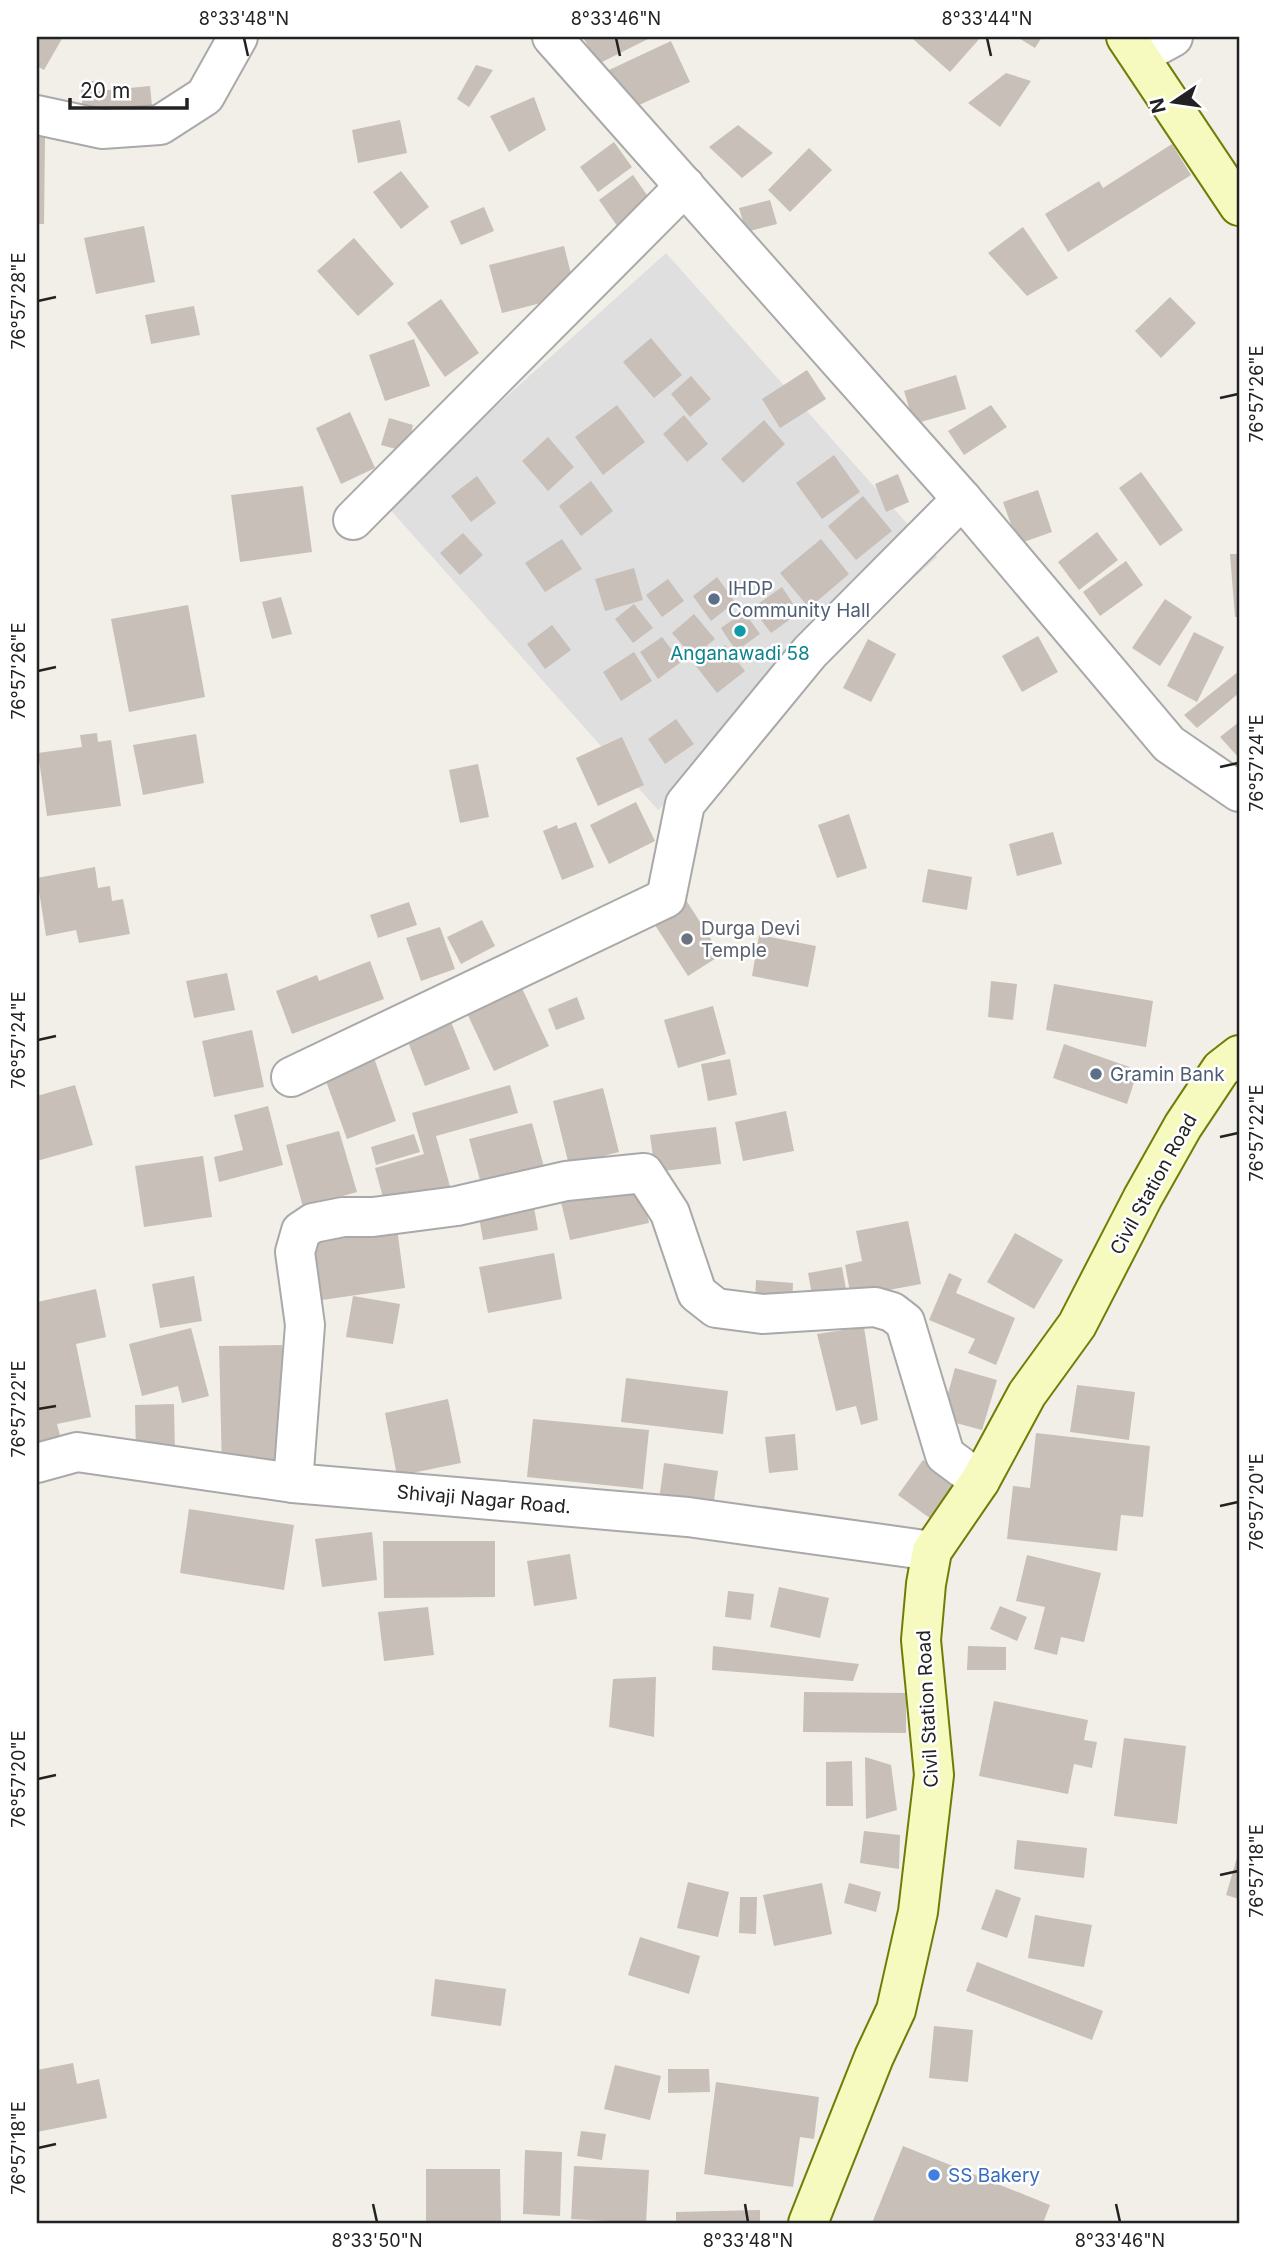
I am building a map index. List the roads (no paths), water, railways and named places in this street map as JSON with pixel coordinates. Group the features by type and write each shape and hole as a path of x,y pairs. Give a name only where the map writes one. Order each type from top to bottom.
{"main road":[{"path":"1133,46 1239,206"},
{"name":"Civil Station Road","path":"808,2223 895,2010 918,1912 934,1775 921,1640 932,1551 980,1481 1027,1394 1077,1325 1183,1126 1230,1062 1239,1033"}],"street":[{"path":"37,115 102,130 160,125 205,96 238,37"},
{"path":"552,37 962,499 1169,744 1239,792"},
{"path":"1133,46 1173,37"},
{"path":"353,520 685,186"},
{"path":"291,1077 666,898 685,804 810,652 962,499"},
{"path":"293,1483 304,1325 295,1252 301,1231 313,1223 343,1217 373,1217 457,1206 566,1181 644,1173 670,1213 697,1293 716,1308 762,1314 875,1307 892,1312 905,1322 944,1455 980,1481"},
{"name":"Shivaji Nagar Road.","path":"37,1463 77,1452 293,1483 688,1517 932,1551"}],"place":[{"name":"IHDP Community Hall","path":"714,599"},
{"name":"Anganawadi 58","path":"740,631"},
{"name":"Durga Devi Temple","path":"687,939"},
{"name":"Gramin Bank","path":"1096,1074"},
{"name":"SS Bakery","path":"934,2175"}]}
